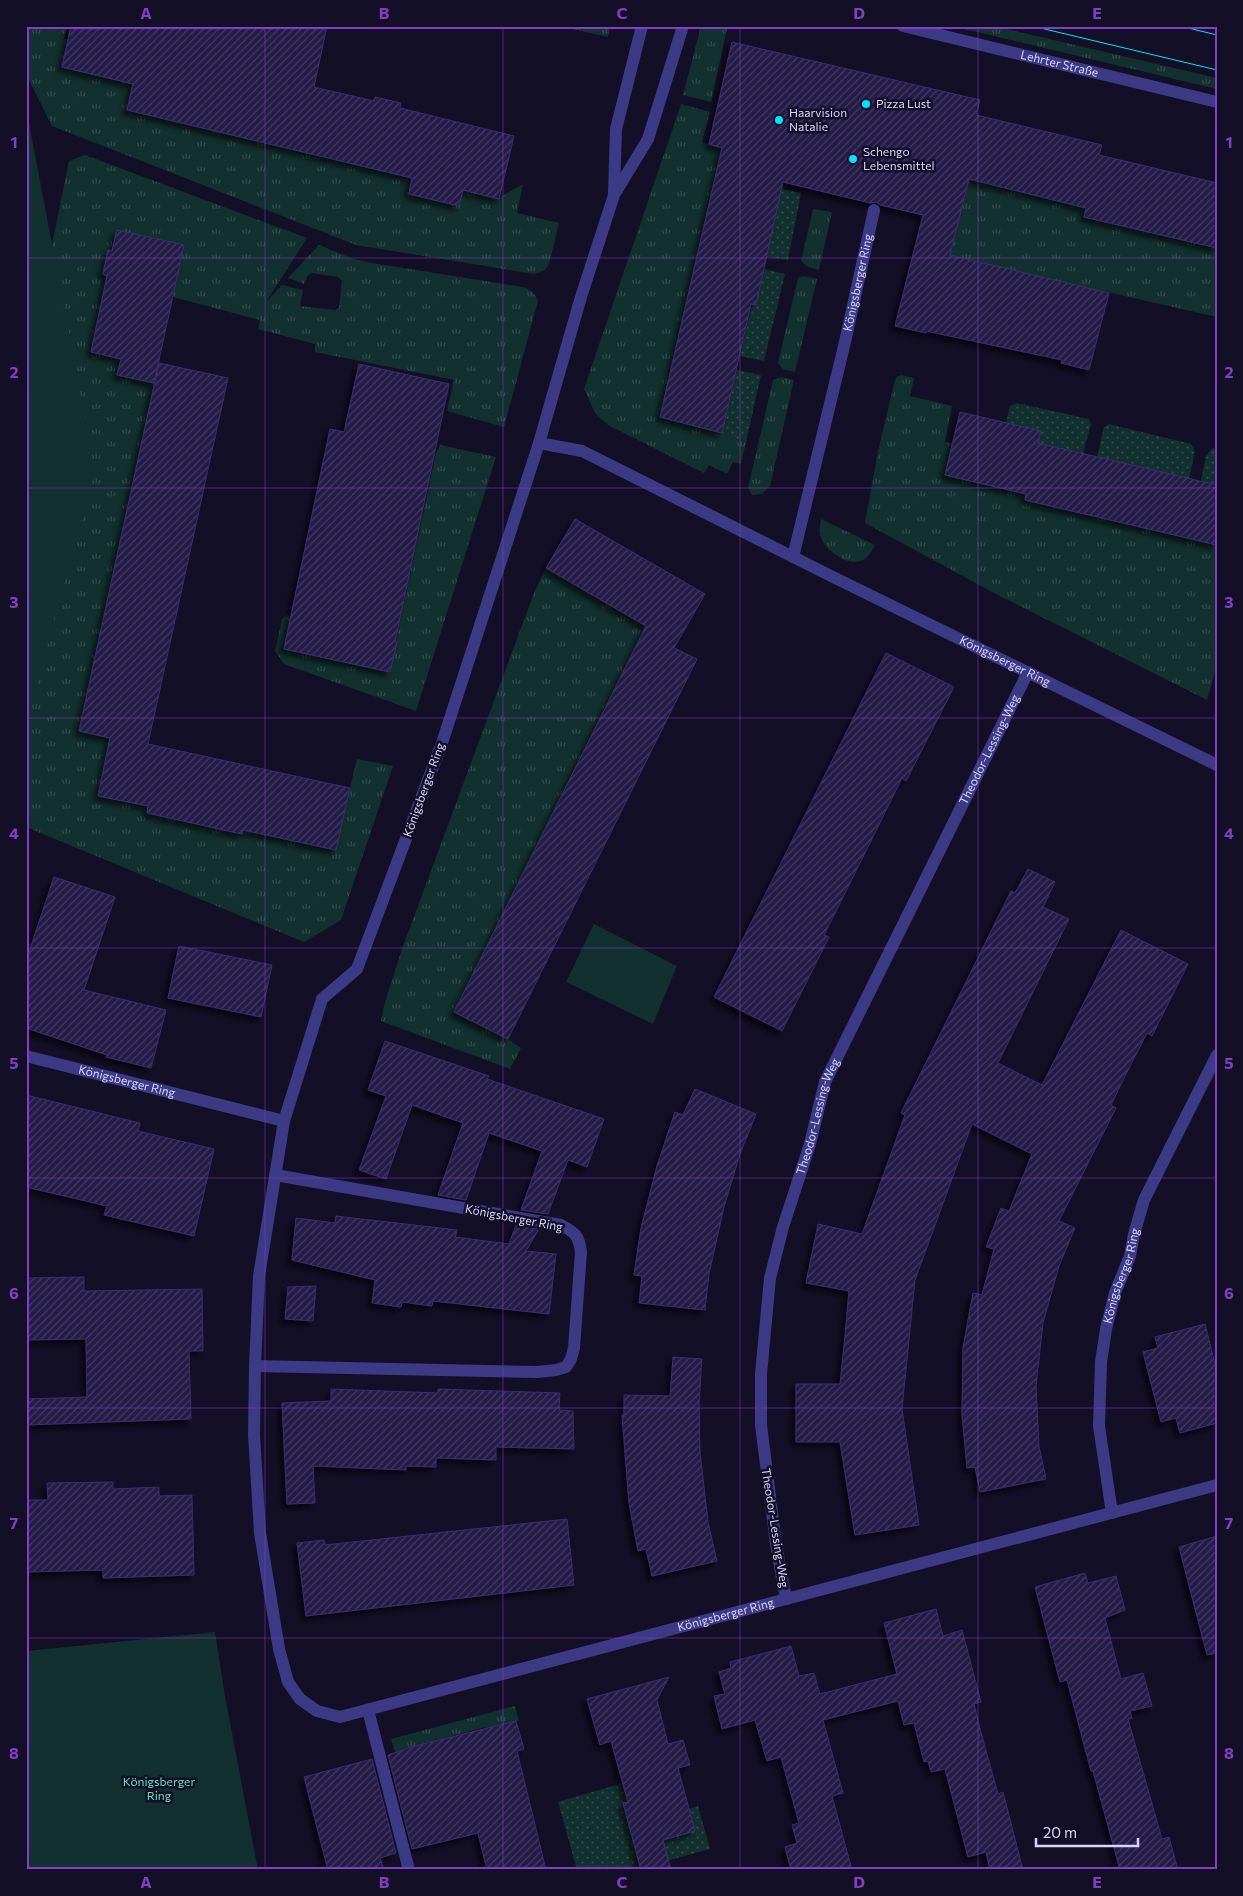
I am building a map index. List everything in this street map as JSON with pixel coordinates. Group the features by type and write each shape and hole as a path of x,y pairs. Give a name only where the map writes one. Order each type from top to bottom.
{"street":[{"name":"Königsberger Ring","path":"614,194 616,129 642,26"},
{"name":"Königsberger Ring","path":"682,26 648,139 614,194 581,297 539,443 435,761 357,969 322,999 284,1121 259,1276 254,1435 260,1533 279,1649 288,1682 300,1699 318,1711 340,1717 1217,1485"},
{"name":"Lehrter Straße","path":"903,26 1217,102"},
{"name":"Königsberger Ring","path":"793,557 845,342 874,210"},
{"name":"Königsberger Ring","path":"539,443 582,451 1217,765"},
{"name":"Theodor-Lessing-Weg","path":"787,1599 776,1544 760,1425 761,1374 770,1278 783,1227 810,1144 825,1082 1028,672"},
{"name":"Königsberger Ring","path":"1112,1513 1099,1426 1101,1362 1106,1329 1115,1293 1130,1256 1144,1200 1217,1055"},
{"name":"Königsberger Ring","path":"26,1056 284,1121"},
{"name":"Königsberger Ring","path":"255,1366 546,1371 566,1367 571,1359 574,1348 581,1252 579,1238 571,1230 561,1225 274,1175"},
{"path":"368,1710 408,1870"}],"green space":[{"path":"26,26 67,26 64,39 68,39 62,67 121,81 134,79 127,110 412,178 409,194 459,206 463,190 499,198 523,184 517,213 559,223 549,264 545,270 534,274 356,245 52,126 26,74"},
{"path":"26,26 33,26 26,56"},
{"path":"574,26 610,26 608,37 573,29"},
{"path":"701,26 718,26 727,29 711,102 683,95"},
{"path":"952,26 994,26 1217,78 1217,89"},
{"path":"681,104 710,112 702,142 722,148 660,417 722,433 746,442 741,464 733,462 727,474 709,465 704,473 608,425 595,413 584,389"},
{"path":"26,107 95,472 26,722"},
{"path":"85,155 307,238 266,302 282,285 303,290 300,306 335,310 339,308 342,281 338,277 311,273 304,284 288,278 319,245 354,259 372,263 523,287 532,292 538,301 504,427 447,411 454,380 315,352 315,344 258,329 260,320 173,297 184,245 117,231 112,251 108,251 103,274 107,276 91,352 121,359 118,375 155,383 79,731 110,738 98,795 148,806 147,813 242,834 243,830 335,850 357,759 393,766 341,920 304,942 26,827 26,371 69,161"},
{"path":"969,179 1086,208 1085,217 1217,248 1217,317 949,256"},
{"path":"779,188 801,193 788,260 767,257"},
{"path":"813,209 832,212 819,270 806,266 801,261"},
{"path":"764,269 785,274 764,361 740,356 752,304 756,305"},
{"path":"803,276 817,279 795,372 783,369 778,363 798,278"},
{"path":"737,370 761,375 746,442 722,433"},
{"path":"901,375 914,378 910,396 952,406 945,442 953,443 945,475 1026,494 1025,500 1217,545 1217,665 1207,700 994,593 865,523 878,451 895,380"},
{"path":"781,377 794,380 770,486 762,494 752,495 748,488 773,380"},
{"path":"1017,403 1089,419 1091,424 1083,453 1038,443 1041,431 1006,423 1010,406"},
{"path":"1109,424 1191,444 1195,451 1189,479 1097,457 1104,427"},
{"path":"440,445 496,457 416,711 284,664 275,651 282,619 287,615 291,617 284,649 390,672 436,453"},
{"path":"1213,448 1217,449 1217,485 1201,481 1206,455"},
{"path":"821,519 875,545 863,560 857,562 845,560 833,553 821,538"},
{"path":"546,568 628,616 654,628 642,633 454,1011 508,1039 521,1048 510,1069 381,1021 402,949 534,593"},
{"path":"594,924 677,966 653,1024 566,982"},
{"name":"Königsberger Ring","path":"215,1632 225,1696 258,1870 26,1870 26,1651"},
{"path":"515,1706 519,1721 486,1729 485,1727 395,1752 391,1739"},
{"path":"623,1783 628,1802 623,1804 635,1847 694,1831 689,1809 698,1806 710,1849 634,1870 577,1870 558,1802"}],"building":[{"path":"71,26 327,26 314,87 374,101 375,97 401,103 400,108 514,136 499,199 463,190 459,206 409,194 412,178 127,110 133,84 62,67"},
{"path":"732,42 980,100 976,115 1102,145 1099,155 1217,183 1217,248 1084,217 1086,208 969,179 950,255 1109,293 1089,370 1061,363 1062,360 895,326 923,215 880,205 876,202 870,203 783,182 756,305 751,304 722,433 660,417 722,148 709,144"},
{"path":"117,230 184,245 154,383 117,375 121,359 91,352 107,276 103,274 108,250 112,251"},
{"path":"159,363 228,378 148,744 350,788 336,850 243,830 242,834 147,813 148,806 98,796 110,738 79,731"},
{"path":"359,364 449,384 390,672 284,649 330,429 344,432"},
{"path":"960,412 1041,431 1038,443 1217,485 1217,545 1025,500 1026,494 945,475"},
{"path":"575,519 705,594 674,648 697,659 508,1039 454,1012 646,626 546,568"},
{"path":"886,653 954,687 906,781 902,778 824,935 829,937 782,1031 714,997"},
{"path":"1028,869 1055,882 1043,907 1069,919 998,1063 1042,1085 1121,930 1188,964 1152,1036 1147,1033 1125,1076 1111,1105 1116,1108 1059,1221 1075,1228 1059,1266 1043,1323 1036,1386 1039,1446 1046,1479 980,1492 975,1467 967,1468 962,1414 963,1348 973,1293 982,1295 994,1249 986,1247 1001,1208 1009,1211 1032,1154 972,1124 915,1280 902,1409 919,1525 855,1535 840,1442 796,1442 796,1384 840,1384 845,1336 849,1291 806,1283 818,1224 862,1234 905,1115 901,1113 1011,891 1015,893"},
{"path":"54,877 115,897 84,990 166,1010 151,1068 106,1057 107,1055 26,1028 26,961"},
{"path":"179,946 272,965 261,1017 168,998"},
{"path":"385,1041 489,1076 487,1079 604,1119 587,1167 568,1160 548,1214 521,1210 542,1151 489,1133 466,1200 438,1195 463,1123 412,1105 386,1179 359,1170 386,1096 368,1090"},
{"path":"695,1089 756,1114 740,1154 724,1207 709,1274 705,1310 639,1303 642,1276 634,1275 641,1228 657,1166 675,1112 683,1115"},
{"path":"26,1095 140,1123 138,1131 214,1149 194,1236 104,1215 107,1206 26,1187"},
{"path":"336,1216 457,1230 455,1237 509,1244 516,1225 539,1229 526,1251 556,1254 549,1314 433,1301 432,1306 402,1302 401,1307 372,1303 375,1280 292,1260 296,1218 335,1223"},
{"path":"84,1277 84,1291 202,1289 203,1351 189,1351 191,1419 26,1425 26,1399 87,1397 86,1339 26,1340 26,1278"},
{"path":"316,1286 313,1321 285,1319 288,1287"},
{"path":"1205,1324 1217,1372 1217,1423 1180,1433 1176,1418 1161,1422 1143,1352 1158,1348 1155,1337"},
{"path":"673,1357 702,1359 699,1403 700,1452 708,1522 717,1561 652,1576 646,1549 638,1551 629,1503 622,1415 624,1415 624,1395 670,1396"},
{"path":"331,1389 438,1393 438,1389 560,1393 559,1410 573,1411 574,1449 496,1447 496,1460 436,1458 436,1467 406,1466 406,1470 313,1466 315,1503 287,1504 282,1403 331,1401"},
{"path":"113,1482 113,1489 159,1487 159,1496 192,1495 194,1575 103,1578 103,1570 26,1572 26,1500 48,1500 47,1483"},
{"path":"567,1519 574,1585 306,1616 297,1543 324,1540 325,1545"},
{"path":"1217,1536 1217,1653 1207,1655 1179,1547"},
{"path":"1085,1573 1088,1583 1116,1576 1125,1610 1105,1618 1121,1679 1143,1673 1152,1706 1130,1711 1132,1718 1128,1719 1162,1839 1169,1837 1178,1870 1120,1870 1067,1680 1060,1682 1035,1587"},
{"path":"936,1609 943,1636 962,1630 981,1702 974,1704 980,1729 998,1794 1003,1792 1023,1870 990,1870 986,1852 968,1857 945,1769 931,1772 928,1761 924,1762 914,1723 904,1725 898,1701 823,1720 843,1793 832,1796 852,1870 791,1870 785,1847 797,1843 792,1825 799,1823 781,1757 767,1761 755,1720 722,1729 714,1696 725,1694 719,1672 731,1668 730,1662 791,1646 799,1676 814,1673 820,1694 897,1674 884,1623"},
{"path":"669,1677 657,1700 668,1744 683,1740 690,1765 678,1768 695,1831 663,1840 671,1870 641,1870 623,1803 628,1802 611,1741 600,1745 587,1699"},
{"path":"516,1721 524,1749 517,1751 546,1870 487,1870 478,1833 412,1849 388,1755 411,1747"},
{"path":"372,1759 396,1853 380,1858 384,1870 328,1870 304,1777"}],"tram line":[{"path":"1032,26 1217,70"},
{"path":"1180,26 1217,35"}],"place":[{"name":"Pizza Lust","path":"866,104"},
{"name":"Haarvision Natalie","path":"779,120"},
{"name":"Schengo Lebensmittel","path":"853,159"}]}
